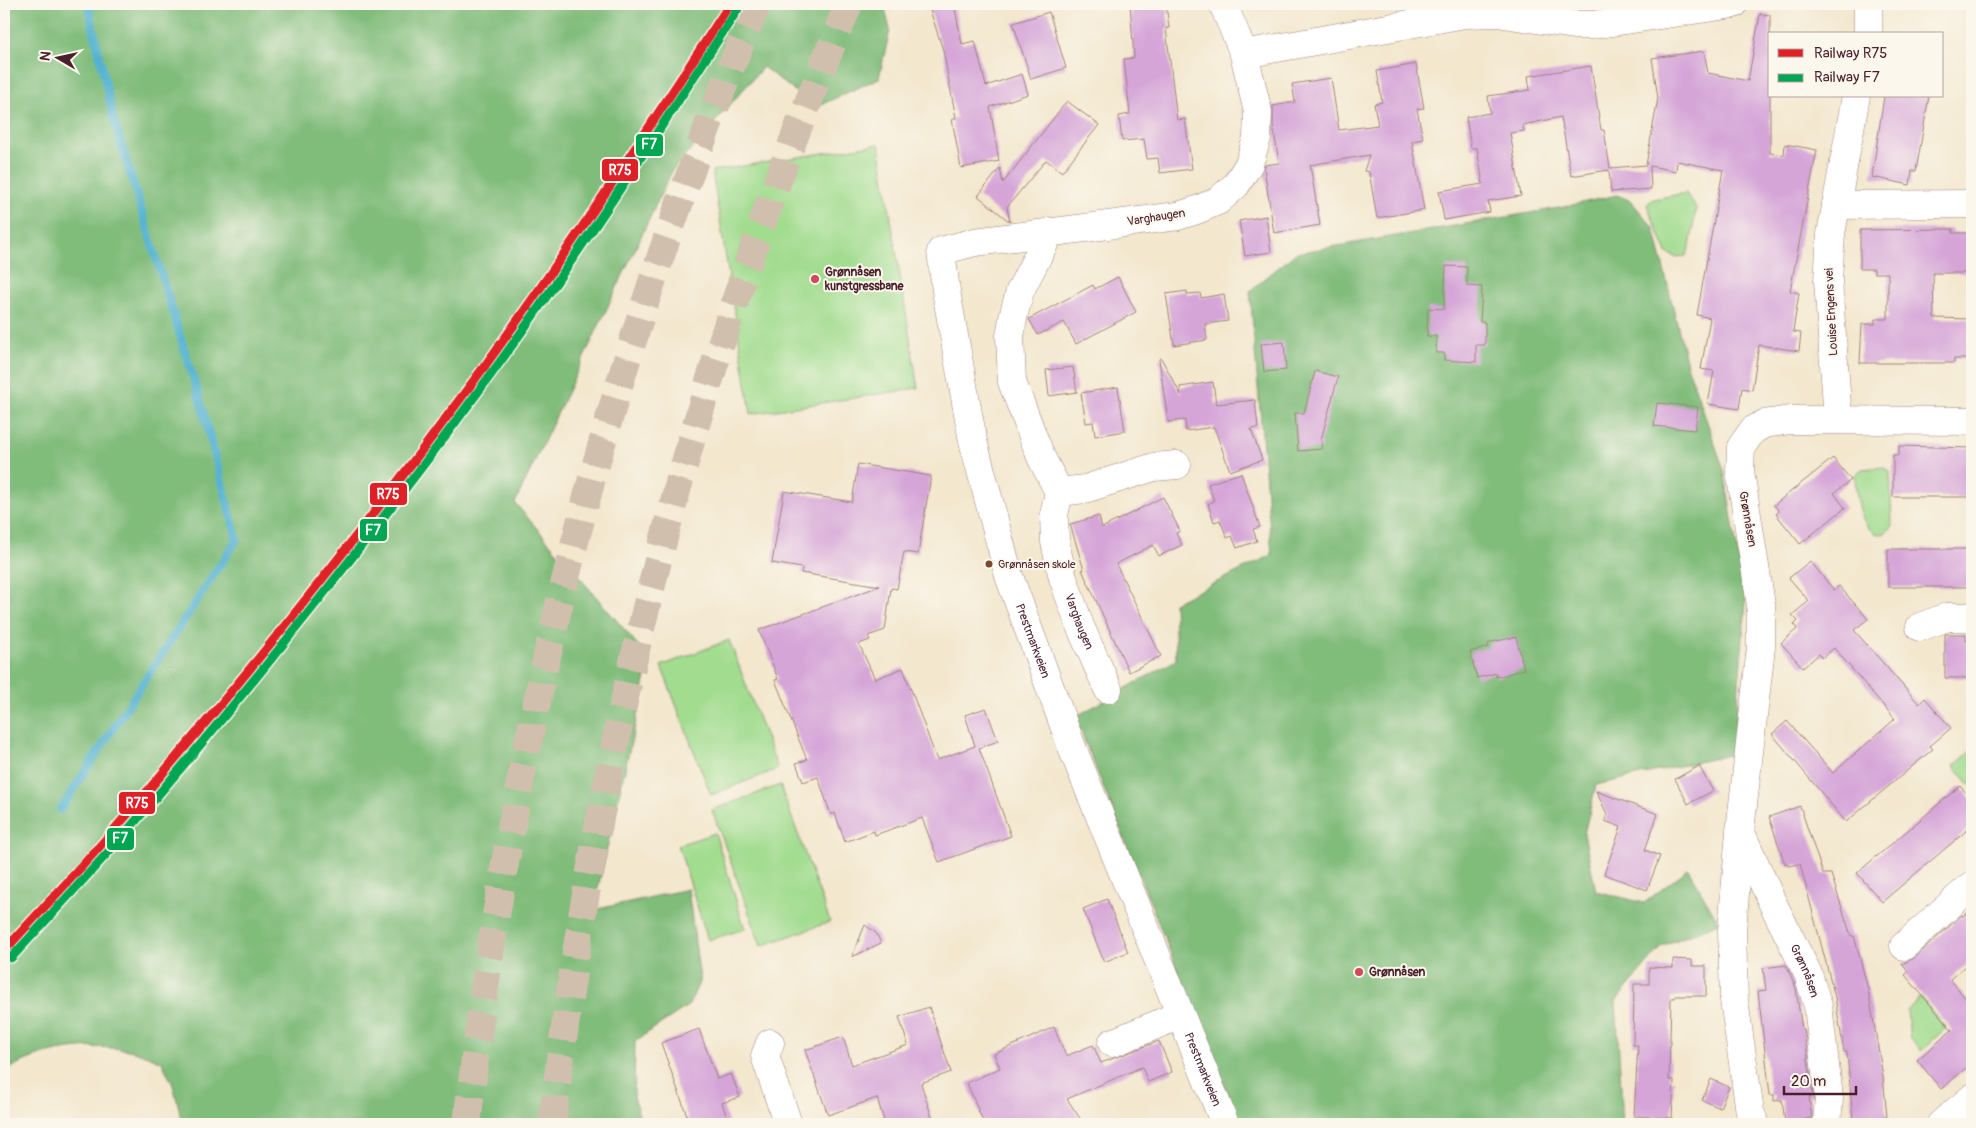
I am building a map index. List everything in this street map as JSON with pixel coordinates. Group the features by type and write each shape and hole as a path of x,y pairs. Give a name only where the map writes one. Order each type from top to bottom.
{"street":[{"name":"Varghaugen","path":"941,251 975,242 1178,216 1218,201 1236,185 1249,164 1258,138 1258,112 1244,54 1224,4"},
{"path":"1244,54 1464,9 1574,25 1734,4"},
{"path":"1868,4 1868,32"},
{"name":"Louise Engens vei","path":"1838,419 1828,281 1831,234 1856,98"},
{"path":"1836,205 1972,204"},
{"path":"1050,232 1020,291 1010,336 1010,362 1012,382 1022,411 1041,457 1059,492 1084,489 1154,467 1177,465"},
{"name":"Prestmarkveien","path":"941,251 946,291 973,441 1009,576 1073,750 1225,1124"},
{"name":"Grønnåsen","path":"1755,1124 1750,1112 1734,1000 1732,931 1740,831 1761,647 1761,605 1740,471 1741,447 1753,430 1764,424 1790,420 1972,421"},
{"name":"Varghaugen","path":"1059,492 1054,515 1055,542 1063,578 1080,626 1108,689"},
{"path":"1920,627 1947,617 1972,617"},
{"name":"Grønnåsen","path":"1740,831 1773,904 1808,974 1818,1006 1829,1098 1827,1124"},
{"path":"1904,946 1972,885"},
{"path":"1112,1043 1180,1015"},
{"path":"770,1043 765,1056 788,1124"},
{"path":"1941,1124 1972,1098"}],"green space":[{"path":"4,4 884,4 890,30 879,78 816,107 763,67 672,171 515,503 650,659 593,910 688,889 700,980 689,1005 635,1041 634,1096 641,1124 183,1124 173,1085 162,1062 137,1052 91,1047 61,1050 31,1058 4,1072"},
{"name":"Grønnåsen kunstgressbane","path":"879,144 918,388 751,414 712,171"},
{"path":"1686,193 1696,208 1690,247 1686,256 1675,257 1667,253 1647,205 1654,199"},
{"path":"1617,195 1631,201 1654,228 1687,365 1724,470 1746,603 1733,754 1596,785 1584,834 1596,891 1644,903 1688,869 1719,923 1662,946 1616,1001 1623,1124 1240,1124 1075,717 1176,660 1174,603 1272,555 1250,291 1296,253 1559,208"},
{"path":"1883,467 1890,471 1892,525 1887,531 1880,534 1873,532 1863,519 1856,490 1855,475 1862,469"},
{"path":"729,640 778,769 711,795 661,666"},
{"path":"1972,750 1972,787 1954,766"},
{"path":"780,785 830,922 761,946 712,810"},
{"path":"715,833 745,929 708,940 678,845"},
{"path":"1920,997 1946,1028 1921,1051 1910,1039 1907,1011"}],"building":[{"path":"928,4 954,4 962,44 975,41 986,86 1022,74 1028,94 990,107 999,161 961,168 952,119 956,118 943,50"},
{"path":"1130,4 1166,4 1169,28 1166,28 1177,120 1185,119 1192,169 1160,173 1158,158 1147,159 1144,139 1122,141 1119,116 1130,114 1124,59 1134,58"},
{"path":"1049,12 1066,68 1031,79 1013,23"},
{"path":"1760,14 1770,15 1770,32 1768,32 1768,98 1770,98 1770,153 1784,155 1785,144 1817,150 1790,291 1799,293 1793,332 1801,333 1799,351 1759,345 1752,390 1742,388 1739,409 1708,404 1714,371 1701,369 1710,318 1697,315 1723,170 1677,161 1676,171 1650,166 1651,189 1611,192 1609,170 1571,176 1561,117 1523,125 1524,131 1510,133 1521,196 1488,201 1490,212 1444,220 1439,191 1483,184 1477,148 1471,148 1466,117 1490,113 1488,96 1530,90 1528,76 1591,66 1601,130 1604,130 1610,168 1646,165 1658,98 1652,58 1704,51 1708,73 1748,81"},
{"path":"1416,64 1424,108 1417,109 1423,139 1412,141 1424,210 1377,218 1369,172 1364,171 1369,155 1310,165 1320,225 1274,233 1264,168 1265,165 1279,163 1273,125 1273,106 1295,102 1292,84 1331,78 1339,130 1378,125 1374,104 1382,102 1377,71"},
{"path":"1884,98 1929,98 1916,171 1912,171 1910,185 1872,177"},
{"path":"1067,101 1099,125 1062,172 1046,160 1007,207 1010,222 978,196 1000,168 1003,183"},
{"path":"1266,216 1271,252 1245,256 1239,221"},
{"path":"1953,229 1953,233 1972,233 1972,273 1933,273 1934,318 1972,319 1972,359 1954,359 1954,363 1860,363 1862,324 1875,324 1875,319 1888,319 1888,273 1874,273 1874,269 1860,269 1860,230"},
{"path":"1446,266 1467,267 1467,286 1482,287 1480,322 1485,322 1485,345 1476,345 1476,362 1444,360 1444,353 1436,353 1436,336 1427,336 1428,308 1444,309"},
{"path":"1118,277 1136,312 1076,344 1064,322 1038,335 1029,319 1093,285 1095,289"},
{"path":"1187,291 1187,294 1200,293 1201,298 1224,294 1228,321 1205,324 1207,340 1174,345 1166,294"},
{"path":"1284,342 1286,370 1264,372 1261,344"},
{"path":"1161,358 1181,395 1180,387 1213,382 1216,404 1255,400 1258,428 1251,429 1262,460 1230,471 1214,427 1186,431 1185,420 1168,422 1159,359"},
{"path":"1073,367 1077,392 1049,396 1046,370"},
{"path":"1315,371 1338,377 1321,440 1322,449 1298,451 1295,413 1304,413"},
{"path":"1118,387 1125,431 1095,436 1093,422 1086,423 1081,393"},
{"path":"1657,403 1698,407 1695,430 1654,426"},
{"path":"1899,446 1972,448 1972,497 1893,497 1893,455 1899,455"},
{"path":"1833,458 1851,480 1834,493 1845,508 1800,544 1776,514 1779,511 1774,505"},
{"path":"858,464 931,476 918,554 904,552 897,589 891,588 885,630 868,636 870,640 859,644 875,679 903,668 937,760 975,746 965,715 986,708 998,741 979,748 1011,836 939,862 922,818 875,835 874,831 845,842 835,813 831,815 818,777 803,782 796,763 807,760 775,680 778,679 759,630 880,586 801,573 802,568 772,563 784,491 852,502"},
{"path":"1241,473 1260,527 1253,529 1257,541 1237,548 1232,536 1227,538 1220,520 1214,522 1208,504 1214,501 1208,484"},
{"path":"1163,497 1180,531 1176,533 1182,545 1159,556 1153,545 1116,564 1161,656 1129,672 1082,570 1084,570 1070,524 1099,516 1102,528"},
{"path":"1888,549 1972,549 1972,587 1888,587"},
{"path":"1810,561 1834,590 1839,586 1868,619 1854,630 1919,704 1925,698 1951,728 1930,746 1933,749 1846,822 1772,734 1787,721 1833,773 1895,719 1834,648 1822,658 1819,654 1803,668 1781,643 1797,629 1794,625 1798,621 1792,615 1809,601 1789,578"},
{"path":"1945,634 1966,634 1966,641 1972,641 1972,678 1945,678"},
{"path":"1516,637 1524,669 1496,677 1496,673 1477,678 1470,652 1489,647 1488,644 1492,642"},
{"path":"1699,766 1713,791 1688,804 1675,779"},
{"path":"1960,786 1972,800 1972,826 1882,902 1857,873"},
{"path":"1596,791 1658,814 1645,850 1660,856 1647,890 1604,874 1621,827 1605,821 1607,814"},
{"path":"1800,806 1823,874 1831,874 1851,936 1854,936 1868,989 1883,1076 1887,1117 1853,1120 1847,1052 1844,1052 1835,997 1800,864 1788,866 1787,863 1785,864 1769,817"},
{"path":"1107,899 1128,952 1104,962 1083,909"},
{"path":"1972,909 1972,960 1950,979 1972,1006 1972,1063 1941,1089 1917,1060 1952,1030 1905,975 1908,972 1902,964 1914,958 1962,915"},
{"path":"865,925 876,933 881,943 852,957"},
{"path":"1673,959 1692,960 1692,966 1706,966 1706,996 1675,996 1675,998 1671,998 1669,1080 1674,1080 1672,1118 1634,1116 1638,1045 1633,1045 1634,984 1649,984 1649,967 1673,968"},
{"path":"1786,965 1796,988 1802,1030 1804,1029 1813,1096 1809,1097 1812,1118 1785,1122 1782,1100 1774,1101 1774,1095 1770,1095 1758,991 1766,990 1763,968"},
{"path":"929,1007 951,1072 921,1083 934,1124 885,1124 877,1098 828,1115 805,1050 843,1037 852,1065 908,1045 899,1017"},
{"path":"1054,1027 1066,1056 1093,1045 1101,1063 1159,1041 1172,1072 1148,1082 1142,1067 1067,1099 1084,1124 984,1124 967,1083 1000,1068 994,1054"},
{"path":"699,1029 717,1079 731,1074 740,1097 722,1103 729,1124 690,1124 661,1043"},
{"path":"1711,1079 1729,1087 1720,1108 1702,1100"}],"waterway":[{"path":"60,810 237,539 202,407 114,121 88,4"}],"tunnel":[{"path":"467,1124 486,980 510,837 538,695 572,554 610,414 654,276 703,139 757,4"},
{"path":"552,1124 572,979 596,836 626,694 660,553 699,414 744,276 794,139 849,4"}],"rail line":[{"name":"R75","path":"4,951 100,846 257,661 395,486 484,367 547,278 730,4"},
{"name":"F7","path":"11,958 121,838 265,667 403,492 492,373 587,238 738,9"}],"place":[{"name":"Grønnåsen kunstgressbane","path":"815,279"},
{"name":"Grønnåsen skole","path":"989,564"},
{"name":"Grønnåsen","path":"1359,972"}]}
